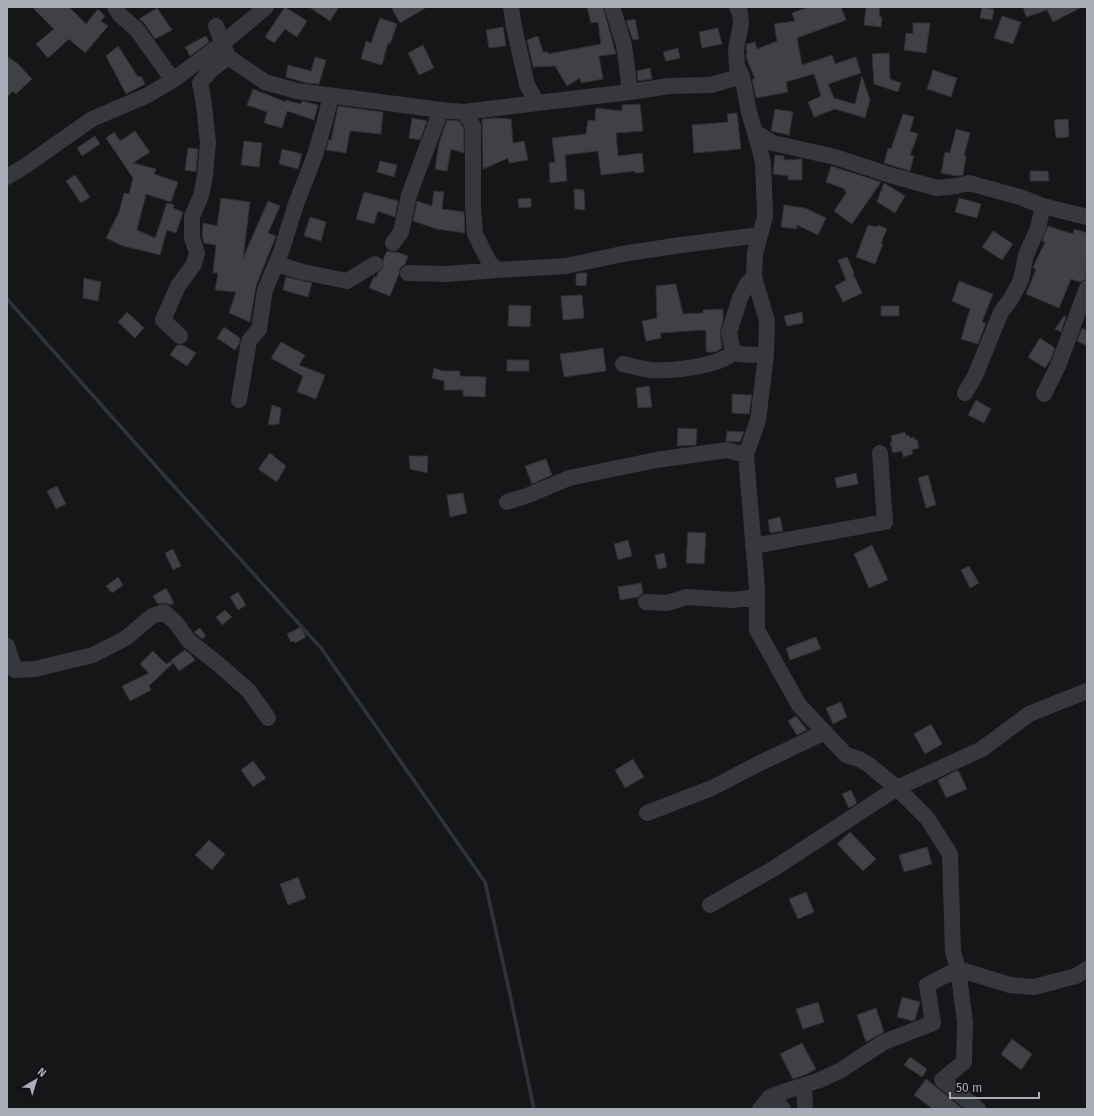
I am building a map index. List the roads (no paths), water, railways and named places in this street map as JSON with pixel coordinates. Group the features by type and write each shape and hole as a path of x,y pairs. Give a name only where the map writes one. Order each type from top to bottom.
{"street":[{"path":"114,7 120,15 137,30 173,80"},
{"path":"180,336 163,320 178,286 194,264 197,253 192,238 192,216 201,196 205,176 208,143 204,104 200,84 226,50 266,7"},
{"path":"511,7 527,84 537,103"},
{"path":"612,7 624,45 630,92"},
{"path":"737,7 740,13 741,24 736,49 737,67 742,76 749,112 763,163 765,218 756,253 754,277 767,321 766,355 758,420 746,455 757,597 756,630 799,705 846,754 869,765 897,788 927,818 950,854 953,952 958,970 966,1022 964,1062 942,1080 978,1109"},
{"path":"216,26 226,50 265,82 297,91 441,110 464,112 669,86 711,85 742,76"},
{"path":"7,177 92,119 148,95 226,50"},
{"path":"239,400 249,341 259,328 265,290 282,252 296,204 315,155 331,96"},
{"path":"393,242 401,232 409,195 441,110"},
{"path":"464,112 473,126 472,207 475,234 489,262 497,270"},
{"path":"755,132 773,143 835,157 890,175 937,188 969,183 1020,197 1043,206 1087,217"},
{"path":"965,393 975,376 1001,312 1011,299 1021,280 1026,255 1038,228 1043,206"},
{"path":"408,273 447,274 566,266 622,254 760,235"},
{"path":"276,264 303,272 347,281 375,264"},
{"path":"733,353 729,332 740,298 747,284 754,277"},
{"path":"1044,394 1058,366 1087,288"},
{"path":"733,353 741,355 766,355"},
{"path":"623,364 650,370 683,369 701,366 728,357 733,353"},
{"path":"507,502 569,478 649,462 727,450 746,455"},
{"path":"754,546 885,522 880,453"},
{"path":"646,602 667,602 687,597 732,600 757,597"},
{"path":"7,646 15,670 35,669 93,655 126,638 152,616 164,612 176,623 189,642 250,691 268,718"},
{"path":"710,905 773,869 897,788 982,750 1029,714 1087,690"},
{"path":"647,813 712,788 825,732"},
{"path":"760,1109 772,1096 842,1070 884,1042 933,1022 927,985 958,970 1010,984 1034,987 1076,976 1087,969"},
{"path":"804,1085 805,1109"},
{"path":"772,1096 783,1109"}],"waterway":[{"path":"7,299 321,648 485,882 534,1109"}]}
